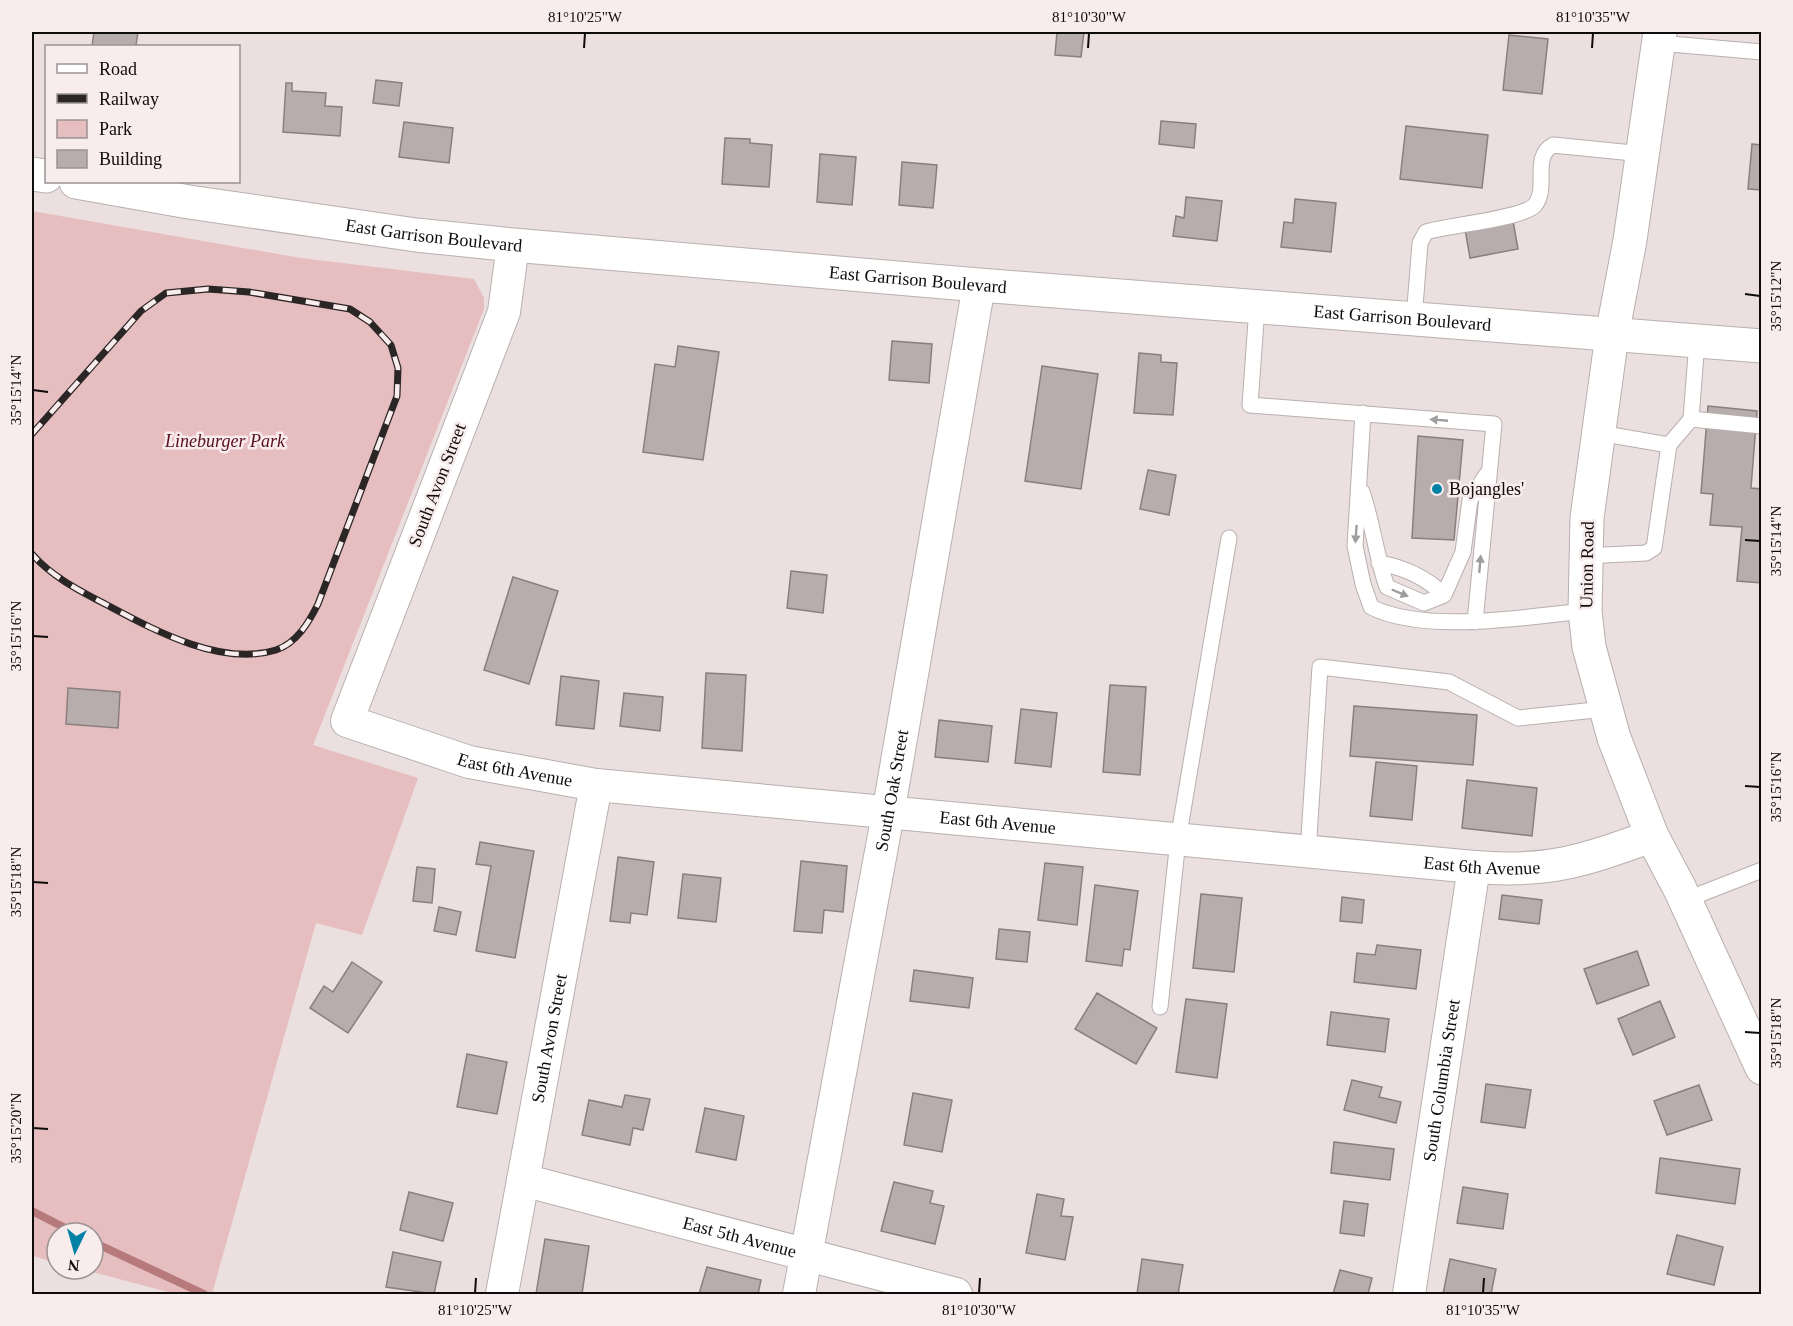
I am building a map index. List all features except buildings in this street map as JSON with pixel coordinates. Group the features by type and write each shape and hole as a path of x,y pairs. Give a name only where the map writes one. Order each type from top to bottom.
{"main road":[{"name":"Union Road","path":"1660,37 1643,154 1612,335 1599,433 1584,556 1585,611 1589,647 1605,709 1652,836 1685,900 1761,1068"},
{"name":"East Garrison Boulevard","path":"82,183 189,202 416,235 513,245 979,285 1761,346"}],"street":[{"name":"South Avon Street","path":"347,721 504,312 513,245"},
{"name":"South Oak Street","path":"799,1294 888,814 979,285"},
{"name":"East 6th Avenue","path":"347,721 469,762 596,785 1474,867 1510,870 1565,866 1652,836"},
{"name":"South Avon Street","path":"502,1294 596,785"},
{"name":"South Columbia Street","path":"1409,1294 1474,867"},
{"name":"East 5th Avenue","path":"523,1180 806,1257 956,1294"}],"lane":[{"path":"1660,37 1761,52"},
{"path":"1414,319 1420,243 1426,232 1520,213 1535,205 1543,155 1553,145 1643,154"},
{"path":"1257,307 1250,405 1494,424 1475,622"},
{"path":"1584,556 1647,553 1654,548 1669,446 1691,419 1697,341"},
{"path":"1363,413 1355,546 1363,584 1371,607 1389,616 1475,622 1585,611"},
{"path":"1691,419 1761,426"},
{"path":"1599,433 1669,446"},
{"path":"1360,484 1374,529 1379,563 1387,587 1424,603 1444,595 1463,552 1470,500 1488,471"},
{"path":"1160,1007 1178,840 1229,538"},
{"path":"1379,563 1397,566 1431,582 1444,595"},
{"path":"1308,852 1320,668 1449,682 1518,718 1605,709"},
{"path":"1685,900 1761,870"}],"green space":[{"name":"Lineburger Park","path":"32,211 301,258 474,279 484,298 484,309 313,745 418,778 362,935 316,923 212,1294 176,1294 105,1275 105,1221 45,1221 45,1260 32,1256"}],"waterway":[{"path":"32,1211 52,1221"},
{"path":"105,1248 204,1294"}],"railway":[{"path":"32,434 141,311 166,293 208,289 249,292 350,309 370,322 391,345 398,368 397,396 318,604 302,631 283,647 255,654 233,654 188,643 146,625 77,589 57,577 32,554"}],"place":[{"name":"Bojangles'","path":"1437,489"}]}
